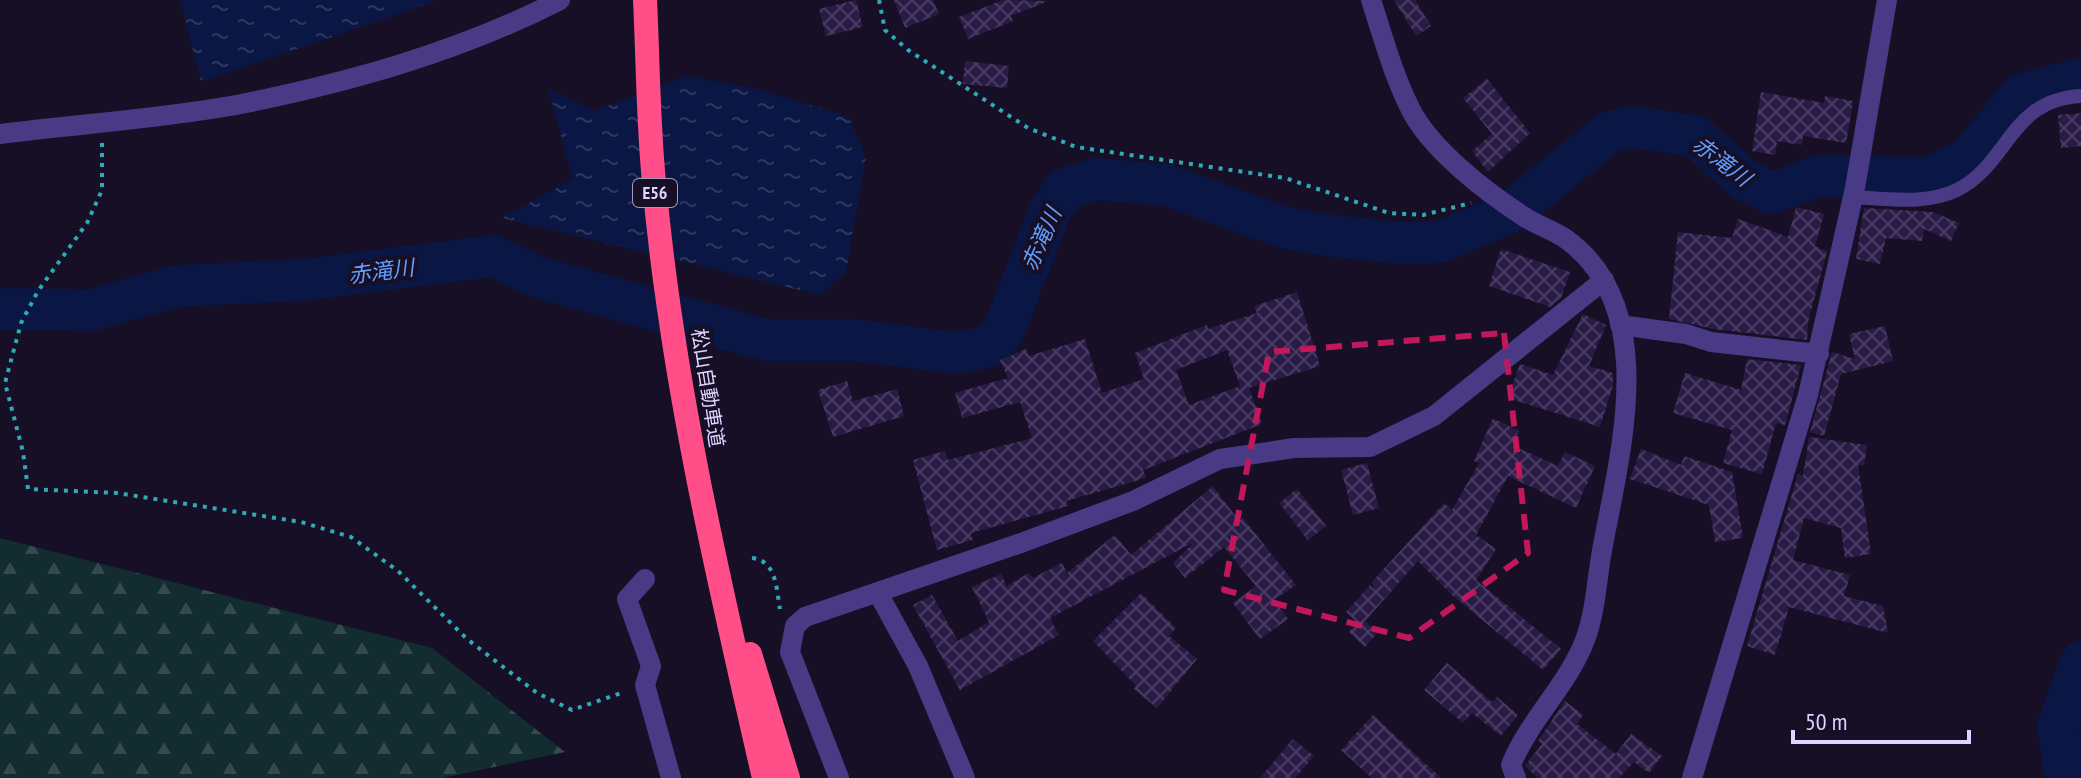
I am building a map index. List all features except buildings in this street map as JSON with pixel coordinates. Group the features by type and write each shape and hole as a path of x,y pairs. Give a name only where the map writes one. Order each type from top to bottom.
{"highway":[{"name":"松山自動車道","path":"645,0 654,182 677,345 701,495 764,778"},
{"path":"701,495 788,778"}],"street":[{"path":"0,134 235,105 398,65 507,27 536,6 560,0"},
{"path":"1371,0 1411,111 1431,141 1497,197 1524,217 1565,238 1591,262 1612,291 1626,352 1620,439 1585,640 1520,744 1511,765 1516,778"},
{"path":"1692,778 1819,354 1854,193 1887,0"},
{"path":"839,778 790,652 795,626 805,617 1133,501 1220,459 1294,448 1370,447 1434,416 1604,280"},
{"path":"1620,325 1686,334 1711,342 1819,354"},
{"path":"645,579 627,599 651,666 645,685 671,778"},
{"path":"878,593 918,666 965,778"}],"lane":[{"path":"1854,193 1905,200 1958,189 1980,172 2024,118 2044,104 2081,96"}],"path":[{"path":"879,0 885,30 908,50 1028,128 1076,147 1285,178 1389,213 1423,215 1497,197"},
{"path":"102,121 102,190 87,223 38,291 21,323 5,383 23,452 28,489 117,493 301,522 351,537 398,571 467,639 537,693 572,710 645,685"},
{"path":"752,558 763,559 772,569 780,610 795,626"}],"highlighted area":[{"path":"1504,333 1528,553 1409,638 1224,590 1269,352"}],"green space":[{"path":"0,538 432,648 565,752 443,778 0,778"}],"water":[{"path":"180,0 439,0 201,82"},
{"path":"686,76 754,88 849,117 866,158 846,272 820,295 502,218 573,179 548,88 594,111"}],"waterway":[{"name":"赤滝川","path":"0,309 92,310 176,286 304,280 493,256 540,278 766,340 854,340 957,353 990,346 1003,332 1050,211 1065,189 1096,179 1166,185 1282,227 1400,243 1440,242 1511,212 1609,132 1632,127 1695,136 1743,179 1771,193 1818,176 1928,178 1969,158 2022,94 2081,79"},
{"path":"2065,778 2058,726 2081,662"}]}
